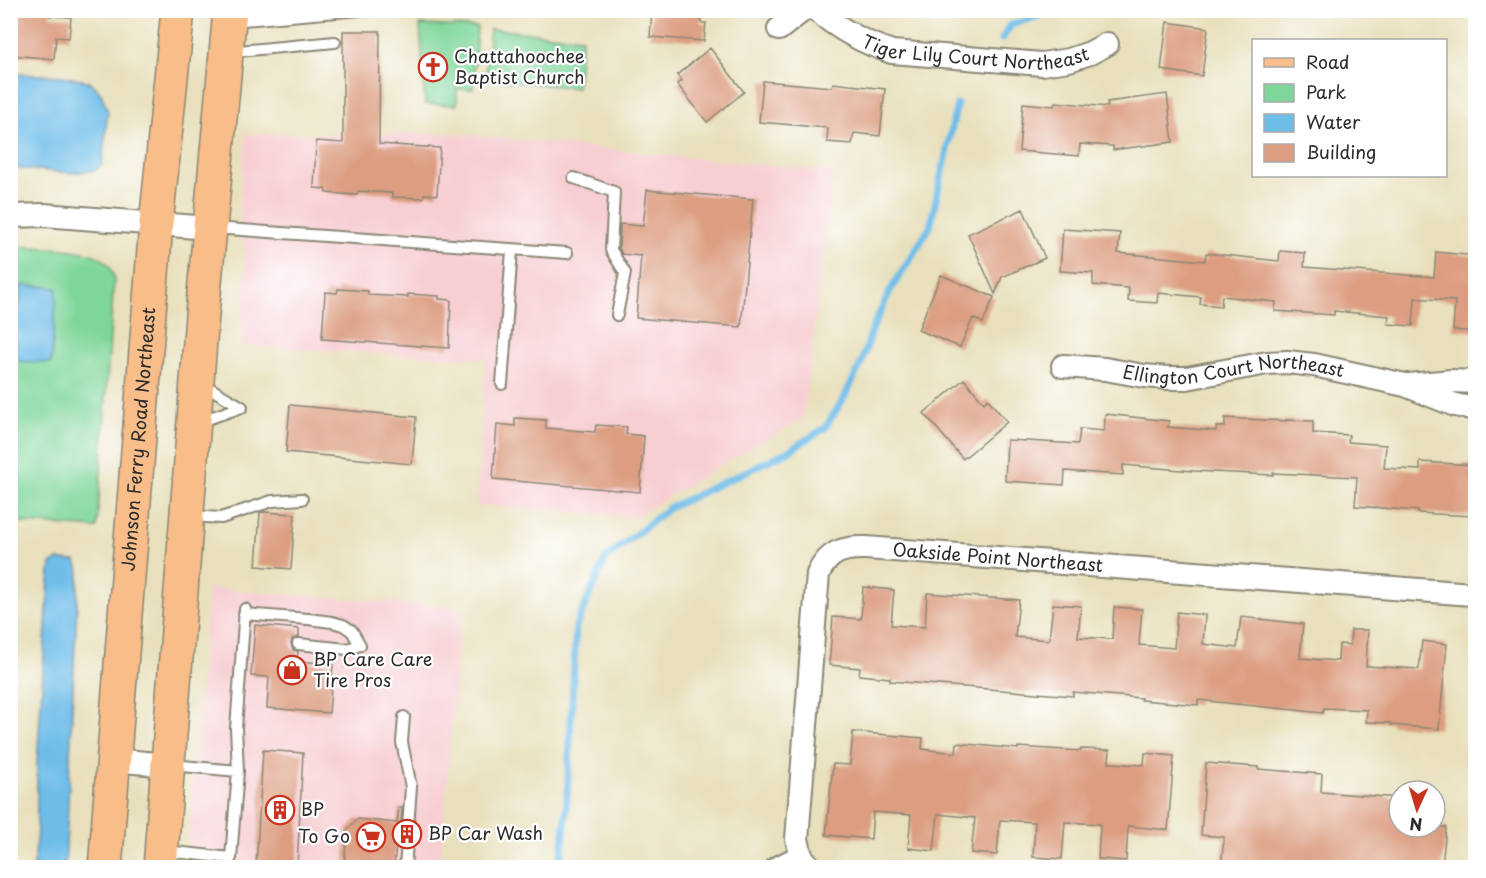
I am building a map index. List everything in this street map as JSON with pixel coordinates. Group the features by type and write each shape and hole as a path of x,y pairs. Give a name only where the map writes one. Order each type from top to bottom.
{"main road":[{"name":"Johnson Ferry Road Northeast","path":"105,867 156,224 178,10"},
{"path":"161,859 209,228 228,27"}],"street":[{"path":"779,29 803,10"},
{"name":"Tiger Lily Court Northeast","path":"816,10 847,33 892,52 1042,64 1069,60 1107,44"},
{"path":"10,216 44,215 209,228"},
{"name":"Ellington Court Northeast","path":"1063,366 1106,369 1144,376 1187,378 1268,363 1287,362 1314,365 1405,385 1455,405 1476,409"},
{"name":"Ellington Court Northeast","path":"1405,385 1451,381 1476,382"},
{"name":"Oakside Point Northeast","path":"777,867 806,862 796,839 818,574 822,565 839,550 852,547 1472,594"},
{"path":"113,760 168,765"}],"lane":[{"path":"335,42 239,51 228,27 360,10"},
{"path":"574,178 614,192 611,250 625,273 617,315"},
{"path":"209,228 567,253"},
{"path":"502,384 512,250"},
{"path":"195,423 242,407 197,380"},
{"path":"187,516 221,518 272,501 302,499"},
{"path":"161,859 231,858 238,771 236,728 244,611 343,625 352,631 360,645 347,649 298,644"},
{"path":"242,640 254,641"},
{"path":"404,717 402,742 411,787 405,867"},
{"path":"168,765 238,771"}],"shaded area":[{"path":"246,134 459,134 833,172 803,419 635,517 477,505 486,359 241,346 246,269 239,209"},
{"path":"208,588 461,608 440,867 186,868"}],"green space":[{"path":"420,25 477,27 473,89 457,89 457,105 425,104"},
{"path":"490,29 582,38 577,88 485,79"},
{"path":"10,246 59,249 94,255 109,265 114,278 97,528 11,522"}],"water":[{"path":"15,74 62,76 84,80 94,85 101,94 108,111 102,164 96,170 71,173 11,166 11,76"},
{"path":"21,285 57,288 51,363 16,361 17,340 12,339 11,311 14,310 14,306 20,306"},
{"path":"58,560 76,561 79,570 65,867 33,867 37,828 37,763 49,581 51,564"}],"building":[{"path":"12,10 51,10 50,16 71,17 69,38 56,37 54,59 10,55"},
{"path":"652,10 702,10 701,23 706,23 704,41 650,37"},
{"path":"1167,22 1208,28 1202,76 1161,70"},
{"path":"343,31 380,31 379,144 440,148 437,195 424,194 423,198 392,197 392,193 358,191 357,195 326,193 326,189 314,188 316,141 343,143"},
{"path":"710,48 744,92 707,122 677,84 682,81 677,75"},
{"path":"763,81 832,87 833,83 885,89 880,136 854,133 852,144 827,142 828,128 759,122"},
{"path":"1167,94 1173,142 1113,150 1113,146 1080,144 1079,156 1019,151 1023,103 1054,106 1055,102 1108,107 1107,102"},
{"path":"647,190 753,199 741,327 636,318 641,256 622,254 619,248 620,224 643,226"},
{"path":"1023,209 1045,258 1002,277 995,294 968,234"},
{"path":"1063,229 1120,233 1118,253 1205,261 1206,253 1279,261 1280,251 1305,253 1304,267 1434,277 1436,252 1476,256 1476,332 1453,330 1455,301 1415,298 1413,326 1388,324 1389,316 1334,311 1334,315 1275,311 1276,302 1222,296 1221,306 1200,304 1201,297 1158,293 1157,303 1128,301 1129,288 1093,285 1093,273 1060,271"},
{"path":"941,275 994,297 983,323 973,318 960,347 918,330"},
{"path":"338,289 368,291 368,295 408,297 408,294 439,296 439,299 451,300 449,348 322,339 325,292 337,293"},
{"path":"964,379 984,403 988,399 1007,422 963,459 924,413"},
{"path":"290,405 416,417 412,464 286,452"},
{"path":"1105,414 1169,421 1168,427 1216,431 1216,427 1225,427 1225,418 1313,421 1313,433 1349,435 1348,442 1386,445 1384,468 1420,470 1420,462 1476,465 1473,516 1355,506 1357,477 1193,471 1123,465 1123,475 1065,471 1064,485 1005,481 1007,440 1078,444 1080,429 1104,431"},
{"path":"515,418 546,420 546,428 595,432 596,425 627,427 626,434 644,436 640,492 493,479 497,424 515,426"},
{"path":"260,513 295,514 291,569 256,566"},
{"path":"863,587 894,590 891,625 925,627 927,593 1019,600 1015,637 1049,640 1053,604 1081,606 1078,637 1112,639 1114,607 1142,609 1139,645 1174,648 1177,612 1205,615 1203,644 1237,648 1241,617 1303,624 1300,658 1338,661 1339,644 1350,645 1351,630 1368,630 1366,666 1419,669 1422,641 1447,644 1439,729 1366,722 1367,710 1324,708 1323,713 1198,700 1198,705 1073,692 1073,696 890,681 890,678 859,675 860,668 829,665 833,617 861,619"},
{"name":"BP Care Care Tire Pros","path":"255,625 299,629 299,637 292,639 291,644 293,650 298,651 297,661 333,664 329,713 267,708 269,677 251,676"},
{"path":"853,732 923,738 922,749 956,753 957,743 1018,749 1018,747 1081,751 1081,749 1110,750 1109,763 1144,765 1145,753 1174,756 1168,830 1128,826 1126,861 1098,859 1100,824 1065,822 1062,859 1033,857 1035,822 1000,820 997,855 971,853 975,818 938,814 934,851 908,848 911,815 873,812 871,839 826,835 833,764 850,765"},
{"name":"BP","path":"263,750 303,753 297,867 256,867"},
{"path":"1206,763 1322,774 1321,792 1387,797 1387,839 1445,839 1442,867 1221,867 1224,837 1201,835"},
{"name":"To Go","path":"399,808 402,808 399,845 396,845 394,867 344,867 347,830 357,819 397,823"}],"waterway":[{"path":"1002,39 1011,25 1057,10"},
{"path":"560,868 566,816 576,626 606,558 669,508 787,452 825,428 844,398 861,364 873,327 890,291 930,227 957,104"}],"place":[{"name":"Chattahoochee Baptist Church","path":"433,67"},
{"name":"BP Care Care Tire Pros","path":"292,670"},
{"name":"BP","path":"280,810"},
{"name":"BP Car Wash","path":"407,834"},
{"name":"To Go","path":"371,837"}]}
